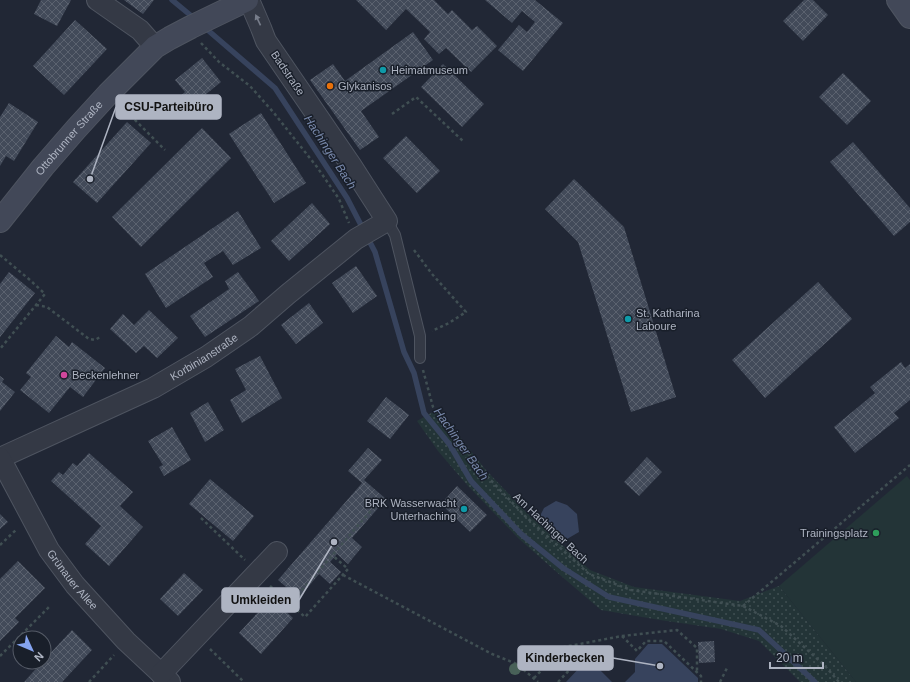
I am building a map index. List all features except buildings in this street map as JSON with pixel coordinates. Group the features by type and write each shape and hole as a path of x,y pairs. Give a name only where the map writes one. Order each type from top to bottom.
{"main road":[{"name":"Ottobrunner Straße","path":"3,210 108,94 155,47 170,38 200,29 248,0"},
{"path":"898,0 910,17"}],"street":[{"path":"97,0 140,30 155,47"},
{"name":"Badstraße","path":"248,0 266,41 351,166 386,228"},
{"name":"Korbinianstraße","path":"0,458 153,388 206,356 251,326 357,238 386,228"},
{"name":"Grünauer Allee","path":"0,458 49,550 75,585 126,641 165,678"},
{"path":"165,678 197,636 277,552"}],"lane":[{"path":"386,228 420,336 420,358"}],"path":[{"path":"200,29 219,62 250,86 274,113 317,167 339,199 357,238"},
{"path":"108,94 165,150"},
{"path":"392,114 416,97 464,142"},
{"path":"386,228 406,239 432,274 466,312 449,323 420,336"},
{"path":"0,255 45,294 0,349"},
{"path":"36,305 47,307 89,339 95,340 100,337"},
{"name":"Am Hachinger Bach","path":"420,358 433,407 482,471 525,516 588,574 631,590 743,606 781,626 825,666 839,682"},
{"path":"743,606 910,465"},
{"path":"290,604 381,499"},
{"path":"201,518 258,572"},
{"path":"274,589 305,617 348,569 332,555"},
{"path":"343,575 492,654 517,664 538,682"},
{"path":"0,656 50,607"},
{"path":"534,678 564,647 622,636 677,630 696,648 697,671"},
{"path":"197,636 244,682"},
{"path":"622,636 637,651 646,641 664,641 697,671 701,676 701,682"},
{"path":"90,682 126,641"},
{"path":"558,682 576,663 592,663"},
{"path":"720,682 728,666"}],"shaded area":[{"path":"438,409 485,469 527,513 590,570 634,587 740,601 779,586 856,682 800,682 759,641 721,629 601,610 518,538 468,486 438,451 417,421"},
{"name":"Trainingsplatz","path":"907,476 910,480 910,682 856,682 779,586"}],"water":[{"path":"556,501 567,505 577,514 579,532 567,539 551,533 538,520 544,508"},
{"path":"648,644 662,644 698,678 698,682 625,682 635,672 635,659"},
{"path":"581,666 596,666 612,682 566,682"}],"waterway":[{"name":"Hachinger Bach","path":"172,0 195,19"},
{"name":"Hachinger Bach","path":"203,26 275,88 347,198 375,252 404,352 414,373 424,413 450,445 471,481 521,534 563,568 609,597 759,630 815,682"}],"place":[{"name":"Heimatmuseum","path":"383,70"},
{"name":"Glykanisos","path":"330,86"},
{"name":"CSU-Parteibüro","path":"90,179"},
{"name":"St. Katharina Laboure","path":"628,319"},
{"name":"Beckenlehner","path":"64,375"},
{"name":"BRK Wasserwacht Unterhaching","path":"464,509"},
{"name":"Trainingsplatz","path":"876,533"},
{"name":"Umkleiden","path":"334,542"},
{"name":"Kinderbecken","path":"660,666"}]}
